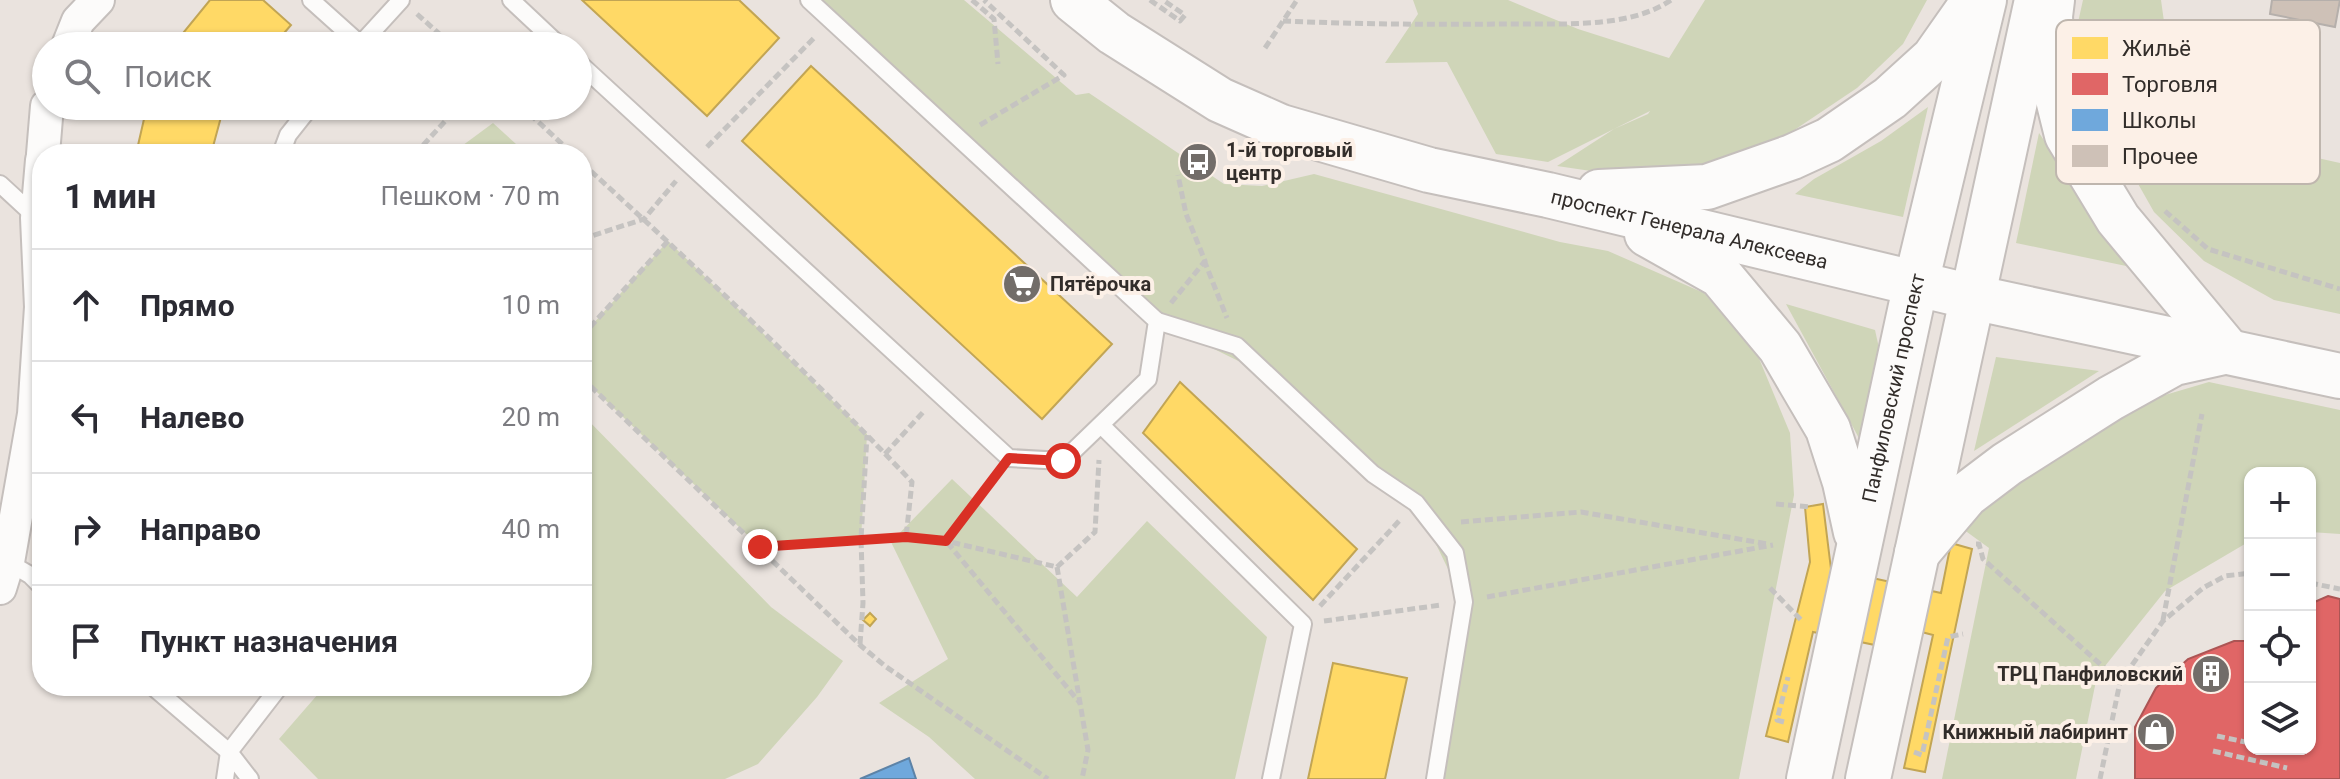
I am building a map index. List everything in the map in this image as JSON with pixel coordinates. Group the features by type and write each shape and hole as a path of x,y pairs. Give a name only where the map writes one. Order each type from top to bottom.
{"main road":[{"name":"проспект Генерала Алексеева","path":"1073,0 1114,33 1220,100 1281,127 1429,170 1548,195 1972,297 2340,376"},
{"path":"1548,195 1707,187 1792,157 1829,140 1890,98 1934,58 1975,0"},
{"name":"Панфиловский проспект","path":"1809,779 1916,283 1984,0"},
{"path":"1868,779 2037,0"},
{"path":"2052,0 2050,16 2056,91"},
{"path":"1917,553 1966,495 2007,464 2111,398 2174,363 2228,351 2118,219 2097,184"},
{"path":"1548,195 1652,235 1720,275 1780,347 1828,429 1845,482 1859,545"}],"street":[{"path":"74,32 78,21 98,0"},
{"path":"44,144 46,120"},
{"path":"3,569 32,424"}],"lane":[{"path":"311,0 345,32"},
{"path":"371,32 401,0"},
{"path":"511,0 545,32"},
{"path":"809,0 1157,321 1237,346 1373,474 1416,503 1455,553 1464,602 1435,779"},
{"path":"592,75 1009,458 1063,461 1148,379 1157,321"},
{"path":"285,144 300,120"},
{"path":"0,184 32,229"},
{"path":"1101,425 1303,624 1271,779"},
{"path":"3,569 32,577"},
{"path":"164,696 229,752 250,779"},
{"path":"225,779 229,752 272,696"}],"path":[{"path":"401,0 437,32"},
{"path":"972,0 994,19 998,64"},
{"path":"984,0 1064,75 1033,95"},
{"path":"1150,0 1180,21 1185,15 1163,0"},
{"path":"1265,48 1297,0"},
{"path":"1283,21 1398,25 1596,22 1655,11 1671,0"},
{"path":"592,236 644,219 690,166 831,21"},
{"path":"424,144 446,120"},
{"path":"536,120 562,144"},
{"path":"592,172 668,241 867,434 912,482 906,537"},
{"path":"1178,175 1186,214 1237,346"},
{"path":"2156,204 2208,249 2340,289"},
{"path":"592,325 668,241"},
{"path":"1157,321 1205,261"},
{"path":"592,387 860,645 885,666 1048,779"},
{"path":"885,454 939,394"},
{"path":"2163,621 2202,414"},
{"path":"1057,567 1095,532 1101,425"},
{"path":"860,645 863,603 861,539 867,434"},
{"path":"946,541 1009,458"},
{"path":"1303,624 1416,503"},
{"path":"1776,504 1812,507 1814,521"},
{"path":"1303,624 1464,602 1773,545 1581,512 1433,525"},
{"path":"760,547 906,537 946,541 1057,567"},
{"path":"946,541 1080,703"},
{"path":"1979,544 1983,559 2120,682"},
{"path":"1057,567 1088,750 1082,779"},
{"path":"2100,779 2120,682 2163,621 2203,588 2225,576 2244,574"},
{"path":"2316,584 2340,589"},
{"path":"1770,588 1802,619"},
{"path":"1917,738 1913,753 1922,755 1948,637 1963,634"},
{"path":"2217,736 2244,742"},
{"path":"2213,751 2287,768"}],"green space":[{"path":"809,0 964,0 1076,95 1089,93 1224,184 1262,186 1314,174 1560,242 1608,251 1704,293 1758,356 1790,433 1794,495 1739,779 1435,779 1464,602 1416,503 1271,377 1157,321"},
{"path":"1413,0 1508,0 1578,29 1669,58 1705,0 1927,0 1903,44 1857,88 1760,153 1673,183 1557,166 1614,129 1548,162 1496,154 1447,62 1385,63 1418,14"},
{"path":"2083,0 2161,0 2164,20 2079,20"},
{"path":"1928,107 1903,217 1795,194 1814,179 1881,141"},
{"path":"493,123 516,144 465,144"},
{"path":"2039,133 2056,158 2056,184 2074,184 2131,267 2016,243"},
{"path":"2320,159 2340,163 2340,314 2274,300 2204,261 2154,212 2138,184 2320,184"},
{"path":"668,241 867,434 861,539 760,547 592,387 592,325"},
{"path":"1786,304 1875,330 1879,348 1860,440"},
{"path":"1996,357 2099,371 1974,451"},
{"path":"2209,382 2340,410 2340,534 2316,532 2316,467 2244,467 2244,545 2165,591 2097,676 2076,779 1942,779 1989,548 1956,524 2148,400"},
{"path":"592,424 771,607 843,661 817,697 758,764 725,779 318,779 279,739 316,696 592,696"},
{"path":"952,479 1077,597 1147,521 1267,637 1235,779 975,779 929,737 879,703 948,659 891,542"}],"building: Жильё":[{"path":"210,0 263,0 291,25 285,32 184,32"},
{"path":"582,0 739,0 779,38 707,116"},
{"path":"811,66 1112,344 1042,419 742,141"},
{"path":"144,120 220,120 214,144 138,144"},
{"path":"1180,382 1357,549 1313,600 1143,433"},
{"path":"1823,504 1831,569 1941,593 1951,543 1972,549 1925,772 1904,768 1933,635 1895,625 1889,648 1813,632 1788,742 1766,736 1810,562 1805,507"},
{"path":"870,613 876,619 870,626 863,620"},
{"path":"1333,663 1407,678 1385,779 1308,779"}],"building: Торговля":[{"name":"ТРЦ Панфиловский","path":"2328,596 2340,599 2340,779 2135,779 2135,727 2156,688 2188,659 2234,641 2244,641 2244,755 2316,755 2316,601"}],"building: Школы":[{"path":"909,758 916,779 860,779"}],"building: Прочее":[{"path":"2272,0 2340,0 2335,27 2320,24 2320,20 2270,14"}],"place":[{"name":"1-й торговый центр","path":"1198,162"},
{"name":"Пятёрочка","path":"1022,284"},
{"name":"ТРЦ Панфиловский","path":"2211,674"},
{"name":"Книжный лабиринт","path":"2156,732"}],"route":[{"path":"760,547 906,537 946,541 1009,458 1063,461"}]}
